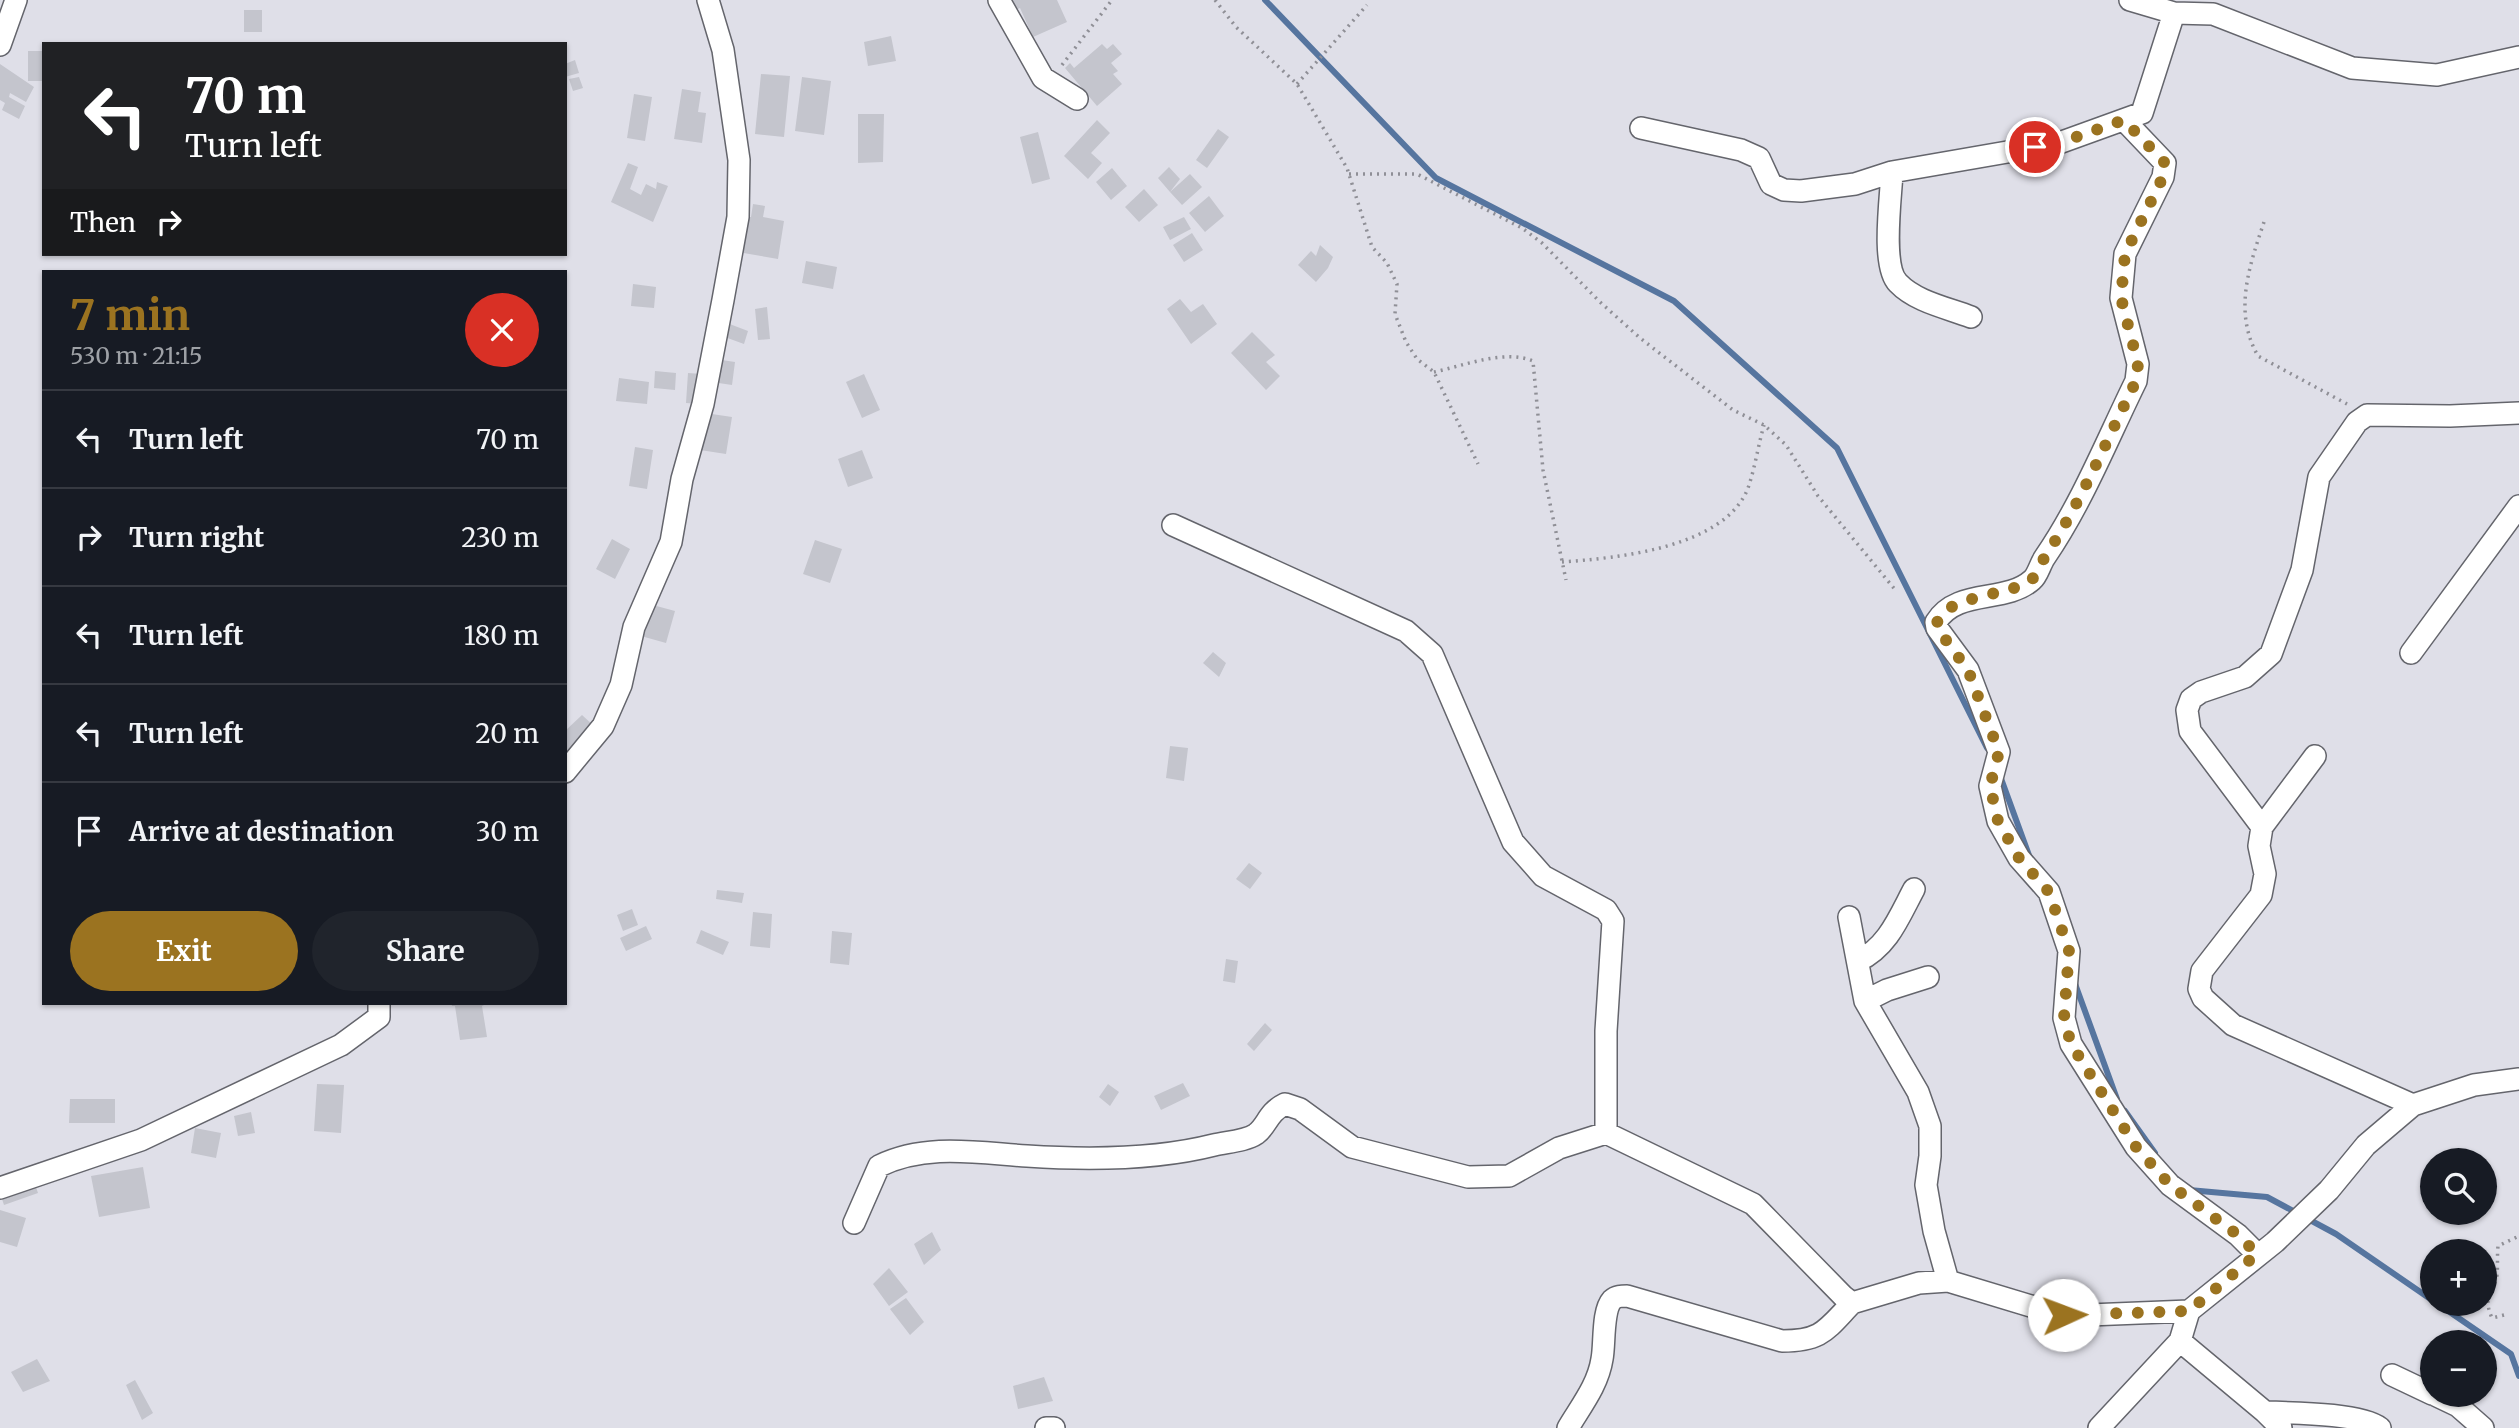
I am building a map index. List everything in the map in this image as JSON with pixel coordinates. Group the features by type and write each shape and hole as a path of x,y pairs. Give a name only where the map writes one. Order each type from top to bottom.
{"street":[{"path":"0,45 16,0"},
{"path":"567,770 603,726 621,685 634,627 671,542 682,479 703,404 723,300 738,217 739,160 723,50 708,0"},
{"path":"999,0 1043,78 1077,99"},
{"path":"2130,0 2175,13 2215,7 2352,68 2437,75 2519,57"},
{"path":"1641,128 1741,150 1759,158 1771,184 1784,190 1801,191 1855,184 1892,173 2059,143 2142,113 2175,13"},
{"path":"2124,120 2165,163 2163,177 2125,254 2121,298 2138,364 2136,381 2064,528 2033,579 2020,587 1953,606 1937,622 1937,628 1968,670 1999,752 1990,786 1998,821 2019,858 2049,892 2069,951 2064,1018 2071,1044 2136,1147 2170,1185 2238,1235 2257,1254"},
{"path":"1892,173 1889,266 1896,282 1915,296 1971,317"},
{"path":"2262,827 2190,731 2187,710 2191,699 2202,692 2245,677 2271,654 2302,570 2319,477 2357,422 2367,415 2519,413"},
{"path":"2411,653 2519,506"},
{"path":"1172,524 1406,631 1432,654 1513,842 1543,876 1606,910 1613,921 1606,1031 1606,1133"},
{"path":"2315,756 2262,827 2259,846 2265,874 2261,895 2202,971 2199,989 2203,998 2233,1025 2413,1105"},
{"path":"1858,961 1872,955 1884,944 1914,889"},
{"path":"1849,917 1865,1001 1918,1091 1930,1126 1926,1185 1934,1231 1948,1281"},
{"path":"1865,1001 1887,990 1928,977"},
{"path":"0,1188 141,1140 341,1045 379,1017 379,1005"},
{"path":"2099,1428 2180,1341 2189,1311 2275,1242 2329,1189 2366,1145 2413,1105 2474,1084 2519,1079"},
{"path":"854,1223 879,1166 896,1157 960,1150 1028,1156 1179,1154 1256,1134 1273,1111 1285,1104 1300,1109 1352,1147 1468,1177 1509,1176 1559,1148 1606,1133 1753,1204 1853,1303"},
{"path":"1568,1428 1596,1382 1602,1360 1607,1309 1618,1296 1627,1296 1782,1341 1804,1341 1822,1334 1853,1303 1919,1283 1948,1281 2064,1315 2189,1311"},
{"path":"2180,1341 2281,1428"},
{"path":"2392,1375 2420,1388"},
{"path":"2459,1407 2483,1428"},
{"path":"2265,1412 2346,1418 2380,1428"},
{"path":"1045,1428 1054,1428"}],"path":[{"path":"1043,78 1065,63 1112,0"},
{"path":"1215,0 1236,27 1297,84 1349,174 1372,247 1387,264 1397,284 1395,314 1406,342 1417,359 1434,372 1478,464"},
{"path":"1297,84 1367,5"},
{"path":"1349,174 1417,174 1522,228 1542,243 1640,338 1732,410 1763,425 1786,445 1818,496 1897,592"},
{"path":"2264,222 2248,269 2243,317 2252,346 2258,356 2367,415"},
{"path":"1434,372 1504,357 1521,356 1533,361 1543,470 1566,580"},
{"path":"1562,562 1604,559 1656,550 1700,532 1732,513 1748,489 1763,425"},
{"path":"2504,1315 2492,1318 2486,1305 2488,1293 2497,1275 2498,1247 2519,1236"}],"building":[{"path":"1008,0 1057,0 1067,22 1033,37 1020,8 1013,11"},
{"path":"244,10 262,10 262,32 244,32"},
{"path":"891,36 896,61 868,66 864,42"},
{"path":"1102,44 1107,49 1113,44 1122,54 1111,63 1118,71 1113,74 1122,84 1097,106 1065,68 1070,63 1074,68"},
{"path":"28,51 42,51 42,81 28,81"},
{"path":"575,60 579,73 567,76 567,63"},
{"path":"0,64 34,87 26,102 10,93 9,97 25,106 19,119 2,110 5,103 0,100"},
{"path":"761,74 790,76 784,137 755,134"},
{"path":"579,77 583,88 573,91 569,79"},
{"path":"802,77 831,81 824,135 795,131"},
{"path":"682,89 701,92 698,112 706,113 702,143 674,139"},
{"path":"634,94 652,97 645,141 627,138"},
{"path":"858,114 884,114 883,162 858,163"},
{"path":"1097,120 1110,133 1091,153 1102,163 1088,179 1064,156"},
{"path":"1218,129 1229,137 1207,168 1196,160"},
{"path":"1038,132 1050,179 1032,184 1020,137"},
{"path":"628,163 638,167 630,189 641,195 646,184 656,189 657,182 668,186 653,222 611,202"},
{"path":"1169,167 1180,179 1170,192 1158,178"},
{"path":"1112,168 1127,186 1111,200 1096,182"},
{"path":"1190,174 1202,187 1182,205 1170,192"},
{"path":"1144,189 1158,205 1139,222 1125,207"},
{"path":"1209,196 1224,216 1205,232 1189,213"},
{"path":"753,204 765,206 763,217 784,221 778,259 738,252 744,216 751,217"},
{"path":"1184,217 1191,229 1170,240 1163,227"},
{"path":"1192,233 1203,250 1184,262 1173,245"},
{"path":"1320,245 1333,257 1316,282 1298,265 1311,251 1316,256"},
{"path":"806,261 837,267 833,289 802,283"},
{"path":"633,284 656,287 654,308 631,306"},
{"path":"1180,299 1191,312 1203,304 1217,324 1191,344 1167,309"},
{"path":"767,307 770,339 758,340 755,309"},
{"path":"727,323 748,331 744,344 722,336"},
{"path":"1252,332 1275,355 1266,362 1280,376 1266,390 1231,353"},
{"path":"715,359 735,362 732,385 712,382"},
{"path":"655,371 676,373 675,390 654,388"},
{"path":"688,373 702,374 700,404 686,403"},
{"path":"864,374 880,410 862,418 846,382"},
{"path":"619,378 649,382 647,404 616,401"},
{"path":"705,413 732,417 726,454 700,450"},
{"path":"635,447 653,450 647,489 629,486"},
{"path":"862,450 873,478 848,487 838,459"},
{"path":"612,539 630,549 615,579 596,569"},
{"path":"815,540 842,549 830,583 803,574"},
{"path":"649,604 675,611 666,643 641,636"},
{"path":"1213,652 1226,663 1219,677 1203,663"},
{"path":"582,715 594,726 567,753 567,729"},
{"path":"1170,746 1188,748 1184,781 1166,778"},
{"path":"1249,863 1262,873 1250,889 1236,879"},
{"path":"717,890 744,893 742,903 716,899"},
{"path":"632,909 638,925 623,931 617,915"},
{"path":"753,912 772,914 770,948 750,946"},
{"path":"646,926 652,939 626,951 620,938"},
{"path":"701,930 729,942 723,955 696,943"},
{"path":"832,931 852,933 849,965 830,963"},
{"path":"1226,959 1238,961 1235,983 1223,981"},
{"path":"484,1005 487,1037 460,1040 455,1006 452,1006"},
{"path":"1265,1023 1272,1030 1254,1051 1247,1044"},
{"path":"1183,1083 1190,1096 1161,1110 1154,1096"},
{"path":"317,1084 344,1085 341,1133 314,1131"},
{"path":"1108,1084 1119,1092 1110,1106 1099,1097"},
{"path":"70,1099 115,1099 115,1123 69,1123"},
{"path":"251,1112 255,1133 238,1136 234,1116"},
{"path":"195,1128 221,1133 216,1158 191,1153"},
{"path":"143,1167 150,1208 99,1217 91,1176"},
{"path":"34,1181 38,1193 4,1205 0,1193"},
{"path":"0,1210 26,1218 17,1247 0,1242"},
{"path":"932,1232 941,1250 924,1265 914,1244"},
{"path":"889,1268 908,1292 889,1306 873,1284"},
{"path":"906,1298 924,1322 910,1335 890,1309"},
{"path":"37,1359 50,1381 23,1392 11,1372"},
{"path":"1044,1377 1053,1401 1018,1409 1013,1386"},
{"path":"135,1380 153,1413 142,1420 126,1385"}],"waterway":[{"path":"1265,0 1436,178 1674,301 1837,448 1987,748"},
{"path":"1999,773 2030,858"},
{"path":"2074,981 2117,1099"},
{"path":"2125,1111 2155,1153"},
{"path":"2189,1190 2267,1197 2336,1234 2420,1292"},
{"path":"2456,1316 2511,1354 2519,1376"}],"route":[{"path":"2035,147 2059,143 2124,120 2143,143 2165,163 2163,177 2125,254 2121,298 2138,364 2136,381 2064,528 2033,579 2020,587 1953,606 1940,616 1937,628 1968,670 1999,752 1990,786 1998,821 2019,858 2049,892 2069,951 2064,1018 2071,1044 2136,1147 2170,1185 2238,1235 2257,1254 2189,1311 2064,1315"}]}
